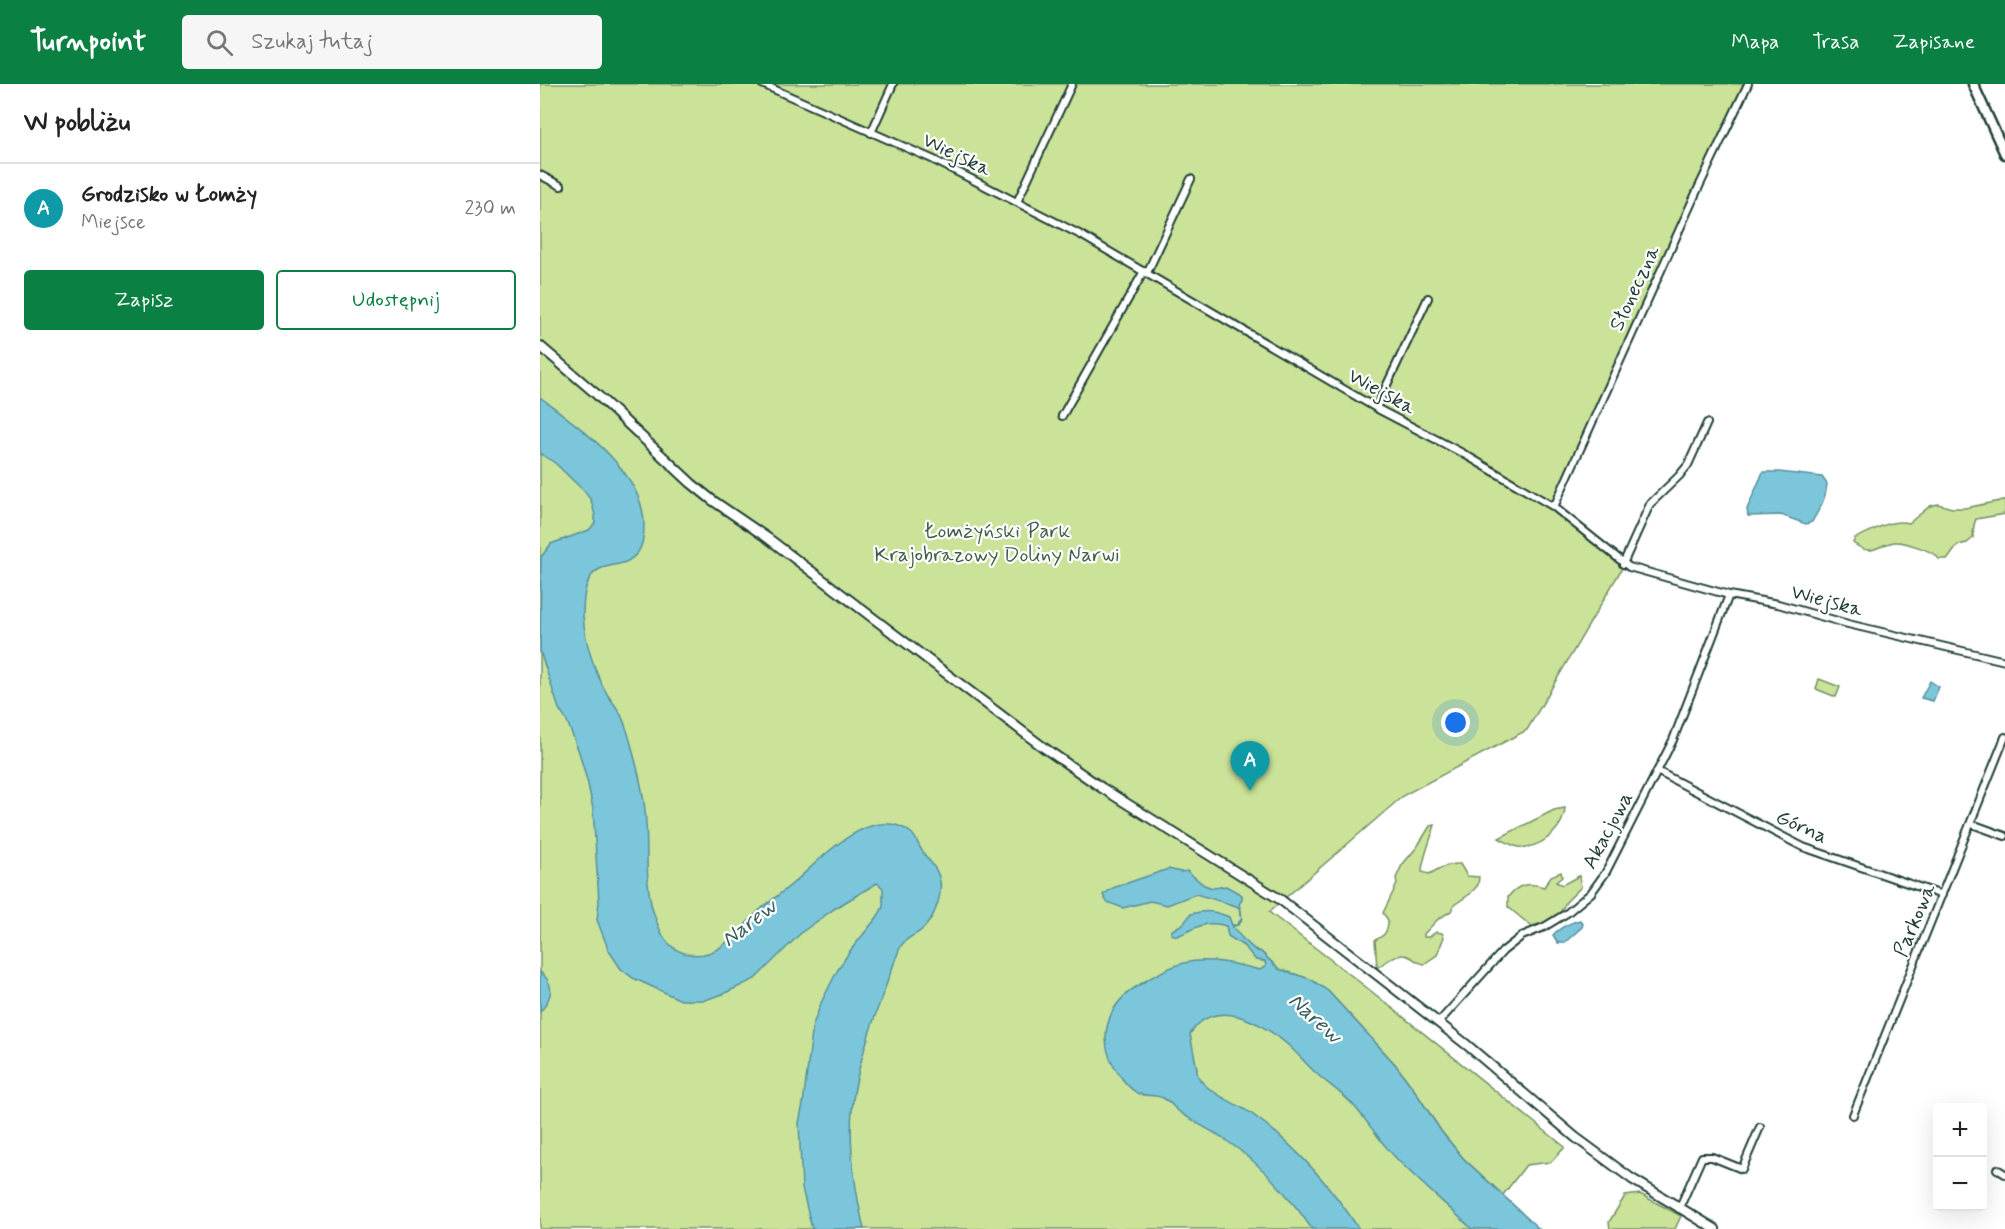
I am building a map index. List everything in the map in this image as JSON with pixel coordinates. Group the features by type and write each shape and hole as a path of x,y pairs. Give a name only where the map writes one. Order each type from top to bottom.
{"main road":[{"path":"1973,84 2005,154"}],"street":[{"name":"Wiejska","path":"762,84 932,159 1081,235 1376,408 1464,454 1554,507 1623,564 1642,572 1729,595 1778,604 2005,661"},
{"path":"871,133 893,84"},
{"path":"1017,202 1072,84"},
{"name":"Słoneczna","path":"1554,507 1696,193 1748,84"},
{"path":"540,175 561,186"},
{"path":"1062,416 1146,272 1191,179"},
{"path":"1376,408 1428,298"},
{"path":"540,346 596,393 712,500 769,539 1043,747 1102,788 1281,900 1509,1080 1575,1137 1632,1179 1715,1229"},
{"path":"1623,564 1650,504 1683,472 1707,423"},
{"name":"Akacjowa","path":"1438,1023 1514,942 1556,920 1591,893 1606,872 1674,740 1729,595"},
{"name":"Parkowa","path":"1853,1115 1972,824 2005,737"},
{"name":"Górna","path":"1657,771 1803,847 1942,895"},
{"path":"1972,824 2005,836"},
{"path":"1679,1209 1702,1157 1712,1157 1742,1169 1760,1127"},
{"path":"1997,1169 2005,1174"}],"green space":[{"name":"Łomżyński Park Krajobrazowy Doliny Narwi","path":"540,84 1750,84 1554,511 1624,565 1527,730 1404,795 1269,912 1565,1147 1551,1162 1526,1165 1503,1195 1463,1158 1441,1131 1395,1064 1328,991 1309,979 1279,969 1261,952 1236,941 1249,950 1256,960 1265,961 1266,966 1260,970 1220,963 1510,1229 540,1229"},
{"path":"2005,500 2005,514 1976,519 1973,538 1967,543 1958,545 1948,559 1939,559 1925,550 1905,543 1894,542 1865,550 1853,543 1855,538 1888,524 1909,523 1930,506 1938,504 1952,508 1965,508"},
{"path":"1819,679 1840,687 1836,697 1816,689"},
{"path":"1565,808 1558,828 1541,842 1520,847 1499,838 1554,810"},
{"path":"1435,825 1422,872 1429,874 1448,865 1460,864 1467,876 1479,877 1478,885 1424,934 1424,937 1429,937 1436,932 1442,933 1444,937 1437,955 1424,964 1406,955 1401,955 1377,968 1375,940 1384,935 1387,930 1388,920 1383,913 1397,884 1396,878 1402,865 1430,826"},
{"path":"1561,872 1562,877 1556,882 1562,885 1579,876 1581,887 1566,902 1560,913 1544,923 1531,926 1508,907 1508,897 1516,889 1529,885 1544,887 1551,876"},
{"path":"1640,1194 1681,1216 1675,1229 1610,1229 1609,1222 1625,1196"}],"water":[{"path":"540,397 607,452 634,487 641,506 644,529 640,549 630,560 602,568 591,576 583,603 583,616 594,666 602,685 622,717 632,746 645,806 650,901 658,925 667,942 677,950 697,955 718,948 728,942 762,908 836,846 865,828 880,824 895,825 910,832 938,873 940,890 935,911 924,928 901,946 862,1056 854,1093 851,1144 857,1196 864,1229 812,1229 802,1188 799,1123 813,1025 837,971 883,907 883,888 877,883 834,909 802,932 755,979 705,1000 681,1000 633,978 621,969 609,951 597,920 599,902 593,809 588,784 579,752 567,721 559,709 540,651 541,557 551,544 589,530 595,523 595,515 591,500 584,491 555,463 540,453"},
{"path":"1763,472 1822,477 1827,484 1825,494 1812,522 1806,524 1781,515 1748,516 1747,509"},
{"path":"1930,681 1939,687 1933,701 1921,698"},
{"path":"1168,869 1187,871 1204,885 1213,888 1226,886 1242,895 1239,904 1242,917 1236,906 1196,894 1167,905 1150,901 1123,908 1107,902 1103,895 1113,888"},
{"name":"Narew","path":"1210,912 1229,917 1232,925 1237,925 1232,926 1241,937 1279,969 1310,979 1328,991 1395,1064 1441,1131 1463,1158 1539,1229 1472,1229 1395,1157 1351,1102 1277,1036 1252,1021 1238,1016 1225,1014 1212,1016 1200,1022 1190,1034 1198,1076 1202,1083 1252,1114 1297,1152 1324,1181 1359,1229 1312,1229 1274,1181 1239,1150 1177,1110 1165,1099 1140,1094 1128,1086 1113,1064 1106,1039 1111,1015 1127,994 1166,969 1193,961 1213,961 1260,970 1266,966 1265,961 1256,960 1244,946 1228,936 1226,926 1206,924 1177,936 1171,934 1171,931 1184,923 1191,914"},
{"path":"1580,920 1582,927 1564,943 1558,943 1553,935 1565,926"},
{"path":"540,972 548,981 550,991 547,1002 540,1012"}],"place":[{"name":"Grodzisko w Łomży","path":"1250,791"}]}
